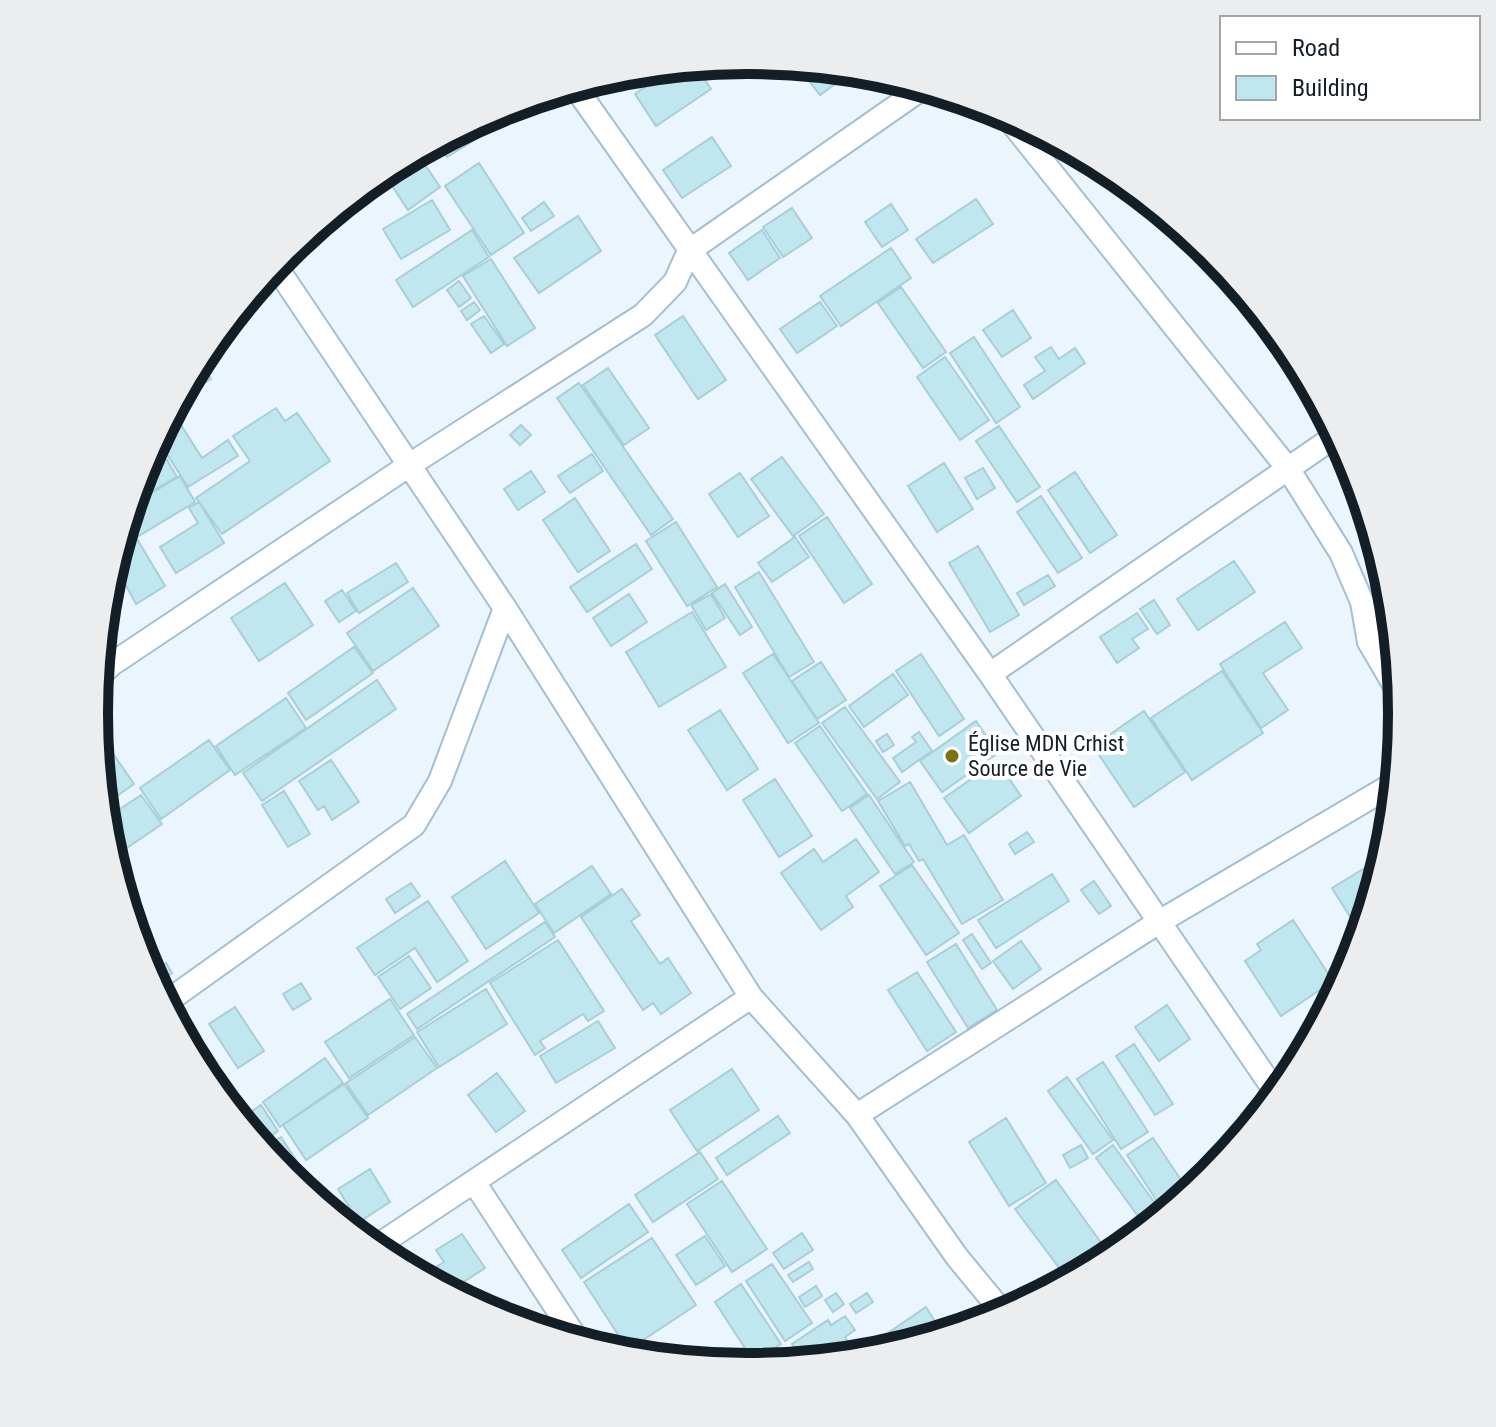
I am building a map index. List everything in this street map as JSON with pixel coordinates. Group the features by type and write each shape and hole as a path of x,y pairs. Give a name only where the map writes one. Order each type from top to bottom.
{"street":[{"path":"111,658 643,315 675,282 689,251 912,95"},
{"path":"581,96 990,674 1270,1083"},
{"path":"1023,136 1289,470 1341,553 1362,602 1369,642 1386,671"},
{"path":"282,276 505,608 751,997 857,1115 957,1257 995,1303"},
{"path":"990,674 1327,442"},
{"path":"174,996 414,825 440,781 505,608"},
{"path":"857,1115 1159,922 1383,790"},
{"path":"386,1240 751,997"},
{"path":"474,1182 569,1327"}],"building":[{"path":"702,75 711,89 656,126 635,94 654,81"},
{"path":"806,77 840,80 820,95"},
{"path":"497,126 447,157 444,152"},
{"path":"712,137 731,166 682,198 663,170"},
{"path":"424,163 440,187 408,210 391,184"},
{"path":"479,163 524,233 491,255 445,186"},
{"path":"976,199 993,224 933,263 916,239"},
{"path":"432,200 450,230 401,259 383,229"},
{"path":"544,202 554,216 531,231 522,218"},
{"path":"891,204 908,230 882,247 865,222"},
{"path":"792,208 812,238 783,257 763,227"},
{"path":"578,216 601,251 539,293 514,258"},
{"path":"472,230 489,257 413,307 396,280"},
{"path":"762,230 780,258 748,280 729,253"},
{"path":"891,248 911,278 841,326 820,296"},
{"path":"491,259 535,328 507,346 463,276"},
{"path":"459,281 471,298 459,307 447,290"},
{"path":"901,287 946,352 923,368 878,303"},
{"path":"474,302 480,310 467,320 461,311"},
{"path":"820,302 837,326 797,353 780,329"},
{"path":"1013,310 1031,338 1002,357 983,330"},
{"path":"484,316 504,344 491,353 471,324"},
{"path":"683,316 726,380 698,399 655,335"},
{"path":"974,337 1020,407 996,423 950,353"},
{"path":"1051,347 1059,359 1075,348 1085,363 1033,399 1024,385 1045,371 1035,357"},
{"path":"945,357 989,420 960,440 917,377"},
{"path":"608,368 649,428 624,445 583,385"},
{"path":"207,373 211,379 199,386"},
{"path":"579,383 673,519 651,535 557,398"},
{"path":"276,408 285,421 297,413 330,461 222,534 196,498 250,461 233,436"},
{"path":"179,422 202,458 228,440 238,456 188,487 165,451"},
{"path":"521,425 531,435 520,445 510,435"},
{"path":"999,426 1040,487 1017,502 976,441"},
{"path":"163,454 177,477 148,494"},
{"path":"592,454 603,471 570,493 558,476"},
{"path":"782,457 824,514 793,536 751,479"},
{"path":"944,463 973,509 937,532 908,486"},
{"path":"983,468 995,488 977,499 965,478"},
{"path":"531,471 545,492 518,510 504,489"},
{"path":"1075,472 1117,535 1090,553 1048,490"},
{"path":"740,473 769,516 738,537 709,494"},
{"path":"180,476 195,502 137,537 135,533 147,496"},
{"path":"1041,496 1082,558 1058,573 1017,512"},
{"path":"575,498 610,551 578,572 543,520"},
{"path":"199,502 224,543 176,573 160,547 198,523 189,508"},
{"path":"827,517 872,584 844,603 799,536"},
{"path":"676,522 717,587 687,606 646,541"},
{"path":"134,534 165,586 136,604 124,582"},
{"path":"795,537 809,557 772,582 758,563"},
{"path":"636,544 652,569 587,612 570,587"},
{"path":"978,546 1019,615 990,632 949,563"},
{"path":"1234,561 1255,592 1198,630 1177,599"},
{"path":"396,563 408,582 359,613 347,593"},
{"path":"759,572 814,662 789,677 735,587"},
{"path":"1048,575 1055,586 1024,605 1017,593"},
{"path":"285,583 313,625 259,661 231,618"},
{"path":"725,584 752,627 740,635 712,593"},
{"path":"413,588 439,626 373,671 347,633"},
{"path":"342,590 356,611 339,622 325,601"},
{"path":"629,594 647,622 611,646 593,618"},
{"path":"711,594 725,618 706,630 691,605"},
{"path":"1154,600 1170,625 1157,634 1140,609"},
{"path":"692,612 726,667 659,707 626,652"},
{"path":"1137,613 1148,629 1132,639 1139,648 1117,663 1100,637"},
{"path":"1285,622 1302,648 1263,673 1288,710 1261,728 1220,664"},
{"path":"354,647 373,673 306,720 288,693"},
{"path":"773,654 819,723 788,743 743,673"},
{"path":"921,654 964,719 939,736 896,671"},
{"path":"821,662 846,700 817,719 792,681"},
{"path":"1222,671 1263,733 1192,780 1151,718"},
{"path":"893,674 908,695 864,727 849,706"},
{"path":"377,680 396,709 262,801 243,773"},
{"path":"286,698 306,728 235,775 216,746"},
{"path":"845,707 900,782 877,799 822,723"},
{"path":"720,710 758,769 727,790 688,730"},
{"path":"1144,711 1185,772 1134,807 1093,746"},
{"path":"976,721 998,753 942,792 920,761"},
{"path":"820,726 867,794 842,811 795,743"},
{"path":"919,732 932,751 902,772 893,758 916,742 912,737"},
{"path":"887,734 894,745 883,752 876,741"},
{"path":"209,740 230,770 161,819 140,788"},
{"path":"110,749 134,784 114,798"},
{"path":"331,760 359,802 332,820 324,806 318,810 299,781"},
{"path":"997,761 1021,796 969,833 944,798"},
{"path":"775,779 812,836 779,857 743,800"},
{"path":"910,782 947,845 964,835 1003,900 962,924 923,859 919,861 909,844 905,846 878,801"},
{"path":"284,791 310,834 288,847 262,805"},
{"path":"141,795 162,824 124,850 116,811"},
{"path":"869,795 914,862 895,874 850,808"},
{"path":"1027,832 1034,842 1015,854 1009,844"},
{"path":"856,839 879,872 846,896 853,907 821,930 781,873 814,849 823,862"},
{"path":"505,861 539,913 486,949 452,897"},
{"path":"912,865 959,933 926,955 880,886"},
{"path":"592,866 611,894 554,933 535,904"},
{"path":"1363,869 1367,875 1353,921 1332,888"},
{"path":"1052,874 1069,901 996,948 978,920"},
{"path":"1094,881 1111,906 1099,914 1081,890"},
{"path":"411,883 420,896 395,913 386,899"},
{"path":"622,889 640,915 631,921 660,964 668,958 691,993 661,1014 653,1003 643,1010 581,917"},
{"path":"428,901 468,961 437,982 415,948 375,975 357,948"},
{"path":"1293,920 1330,977 1327,985 1281,1016 1245,961 1261,950 1257,944"},
{"path":"545,922 555,937 417,1029 407,1014"},
{"path":"972,934 991,963 982,969 963,940"},
{"path":"558,940 604,1011 588,1021 583,1014 540,1041 545,1048 535,1055 490,983"},
{"path":"1021,941 1041,969 1013,989 993,961"},
{"path":"956,944 997,1010 968,1028 927,962"},
{"path":"409,956 431,988 400,1009 378,977"},
{"path":"166,963 172,973 166,977 161,966"},
{"path":"917,972 956,1032 927,1051 888,990"},
{"path":"301,983 311,999 293,1010 283,994"},
{"path":"486,989 507,1024 439,1067 417,1032"},
{"path":"390,999 414,1035 349,1078 325,1042"},
{"path":"1167,1005 1190,1039 1159,1061 1135,1027"},
{"path":"235,1007 264,1051 238,1068 209,1024"},
{"path":"598,1021 615,1048 556,1083 540,1056"},
{"path":"415,1037 437,1068 368,1115 346,1083"},
{"path":"1134,1044 1173,1104 1155,1115 1116,1056"},
{"path":"325,1058 343,1083 280,1127 263,1102"},
{"path":"1103,1062 1148,1132 1121,1149 1077,1079"},
{"path":"732,1069 759,1110 697,1151 670,1110"},
{"path":"497,1073 525,1111 496,1132 468,1095"},
{"path":"1067,1077 1113,1140 1093,1154 1048,1091"},
{"path":"344,1084 368,1118 306,1160 283,1125"},
{"path":"261,1105 278,1131 269,1137 249,1113"},
{"path":"778,1116 790,1133 727,1175 716,1158"},
{"path":"1006,1118 1046,1183 1009,1206 969,1142"},
{"path":"281,1137 298,1163 295,1165 273,1142"},
{"path":"1153,1138 1183,1182 1158,1204 1127,1155"},
{"path":"1081,1145 1088,1158 1070,1168 1063,1155"},
{"path":"1113,1145 1156,1205 1140,1219 1096,1158"},
{"path":"700,1152 718,1179 653,1222 635,1195"},
{"path":"370,1169 390,1202 360,1222 338,1189"},
{"path":"1056,1180 1102,1244 1061,1271 1015,1209"},
{"path":"722,1181 767,1249 732,1272 687,1204"},
{"path":"629,1204 648,1232 581,1278 562,1250"},
{"path":"802,1233 813,1250 784,1269 773,1253"},
{"path":"462,1234 485,1268 462,1283 464,1287 432,1269 444,1262 436,1250"},
{"path":"705,1236 725,1266 696,1285 676,1255"},
{"path":"652,1238 696,1305 638,1343 623,1341 584,1282"},
{"path":"809,1262 813,1269 793,1282 788,1275"},
{"path":"772,1264 812,1323 785,1341 746,1281"},
{"path":"741,1284 781,1344 768,1353 748,1353 715,1302"},
{"path":"816,1286 822,1296 805,1307 799,1297"},
{"path":"836,1293 844,1304 833,1312 825,1300"},
{"path":"867,1293 873,1302 856,1313 850,1304"},
{"path":"926,1307 937,1324 914,1331 878,1340"},
{"path":"845,1316 855,1330 845,1337 850,1345 797,1351 792,1344 828,1320 831,1325"}],"place":[{"name":"Église MDN Crhist Source de Vie","path":"952,756"}]}
